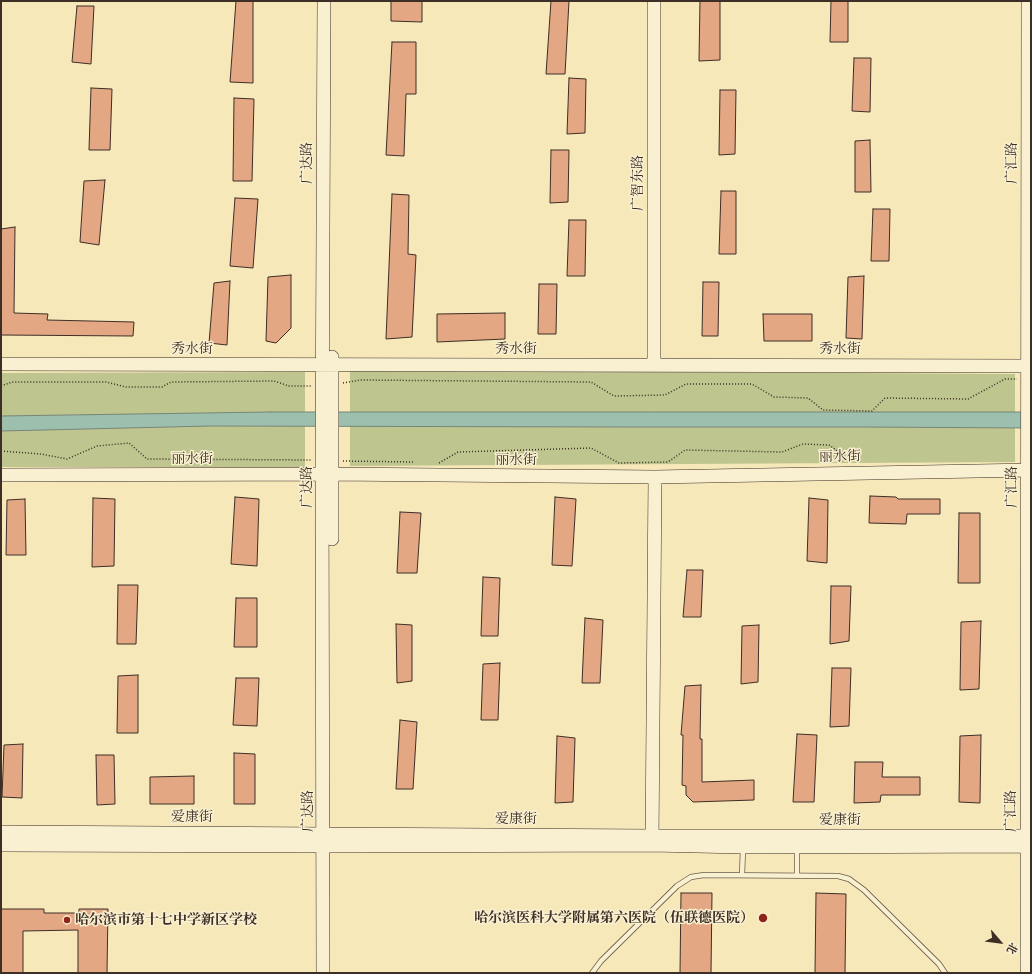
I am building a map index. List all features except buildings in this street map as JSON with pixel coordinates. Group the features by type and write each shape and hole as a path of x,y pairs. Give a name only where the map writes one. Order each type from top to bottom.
{"main road":[{"name":"广达路","path":"324,1 327,365 328,840 332,973"},
{"name":"广达路","path":"327,365 333,1"},
{"name":"广智东路","path":"654,1 654,364"},
{"name":"广汇路","path":"1026,973 1029,841 1030,470 1028,434 1028,1"},
{"name":"秀水街","path":"1,364 654,364 1029,370"},
{"name":"丽水街","path":"1,475 327,474 655,477 1030,470"},
{"path":"652,841 655,477"},
{"name":"爱康街","path":"1,832 328,840"},
{"name":"广达路","path":"323,973 328,840"},
{"name":"爱康街","path":"1,845 328,840 1029,841"},
{"name":"爱康街","path":"652,841 743,847 797,847 1029,841"}],"lane":[{"path":"742,875 743,847"},
{"path":"797,847 797,876"},
{"path":"592,973 601,962 677,886 686,879 700,875 742,875 838,876 853,881 933,959 945,973"}],"path":[{"path":"1,386 12,382 106,382 126,387 162,387 171,382 274,381 289,386 327,386 360,380 591,382 614,396 621,396 665,395 686,384 752,384 774,397 808,398 823,410 872,411 885,398 968,399 1005,379 1029,370"},
{"path":"1,451 41,454 67,459 97,446 129,443 147,459 416,462"},
{"path":"438,463 458,452 591,448 619,463 668,462 685,450 782,452 802,444 829,445 865,472"}],"green space":[{"path":"350,370 1015,374 1015,462 350,466"},
{"path":"305,372 305,467 1,467 1,373"}],"shaded area":[{"path":"270,412 1031,412 1031,428 210,426 1,431 1,416"}],"place":[{"name":"哈尔滨医科大学附属第六医院（伍联德医院）","path":"763,918"},
{"name":"哈尔滨市第十七中学新区学校","path":"67,920"}]}
